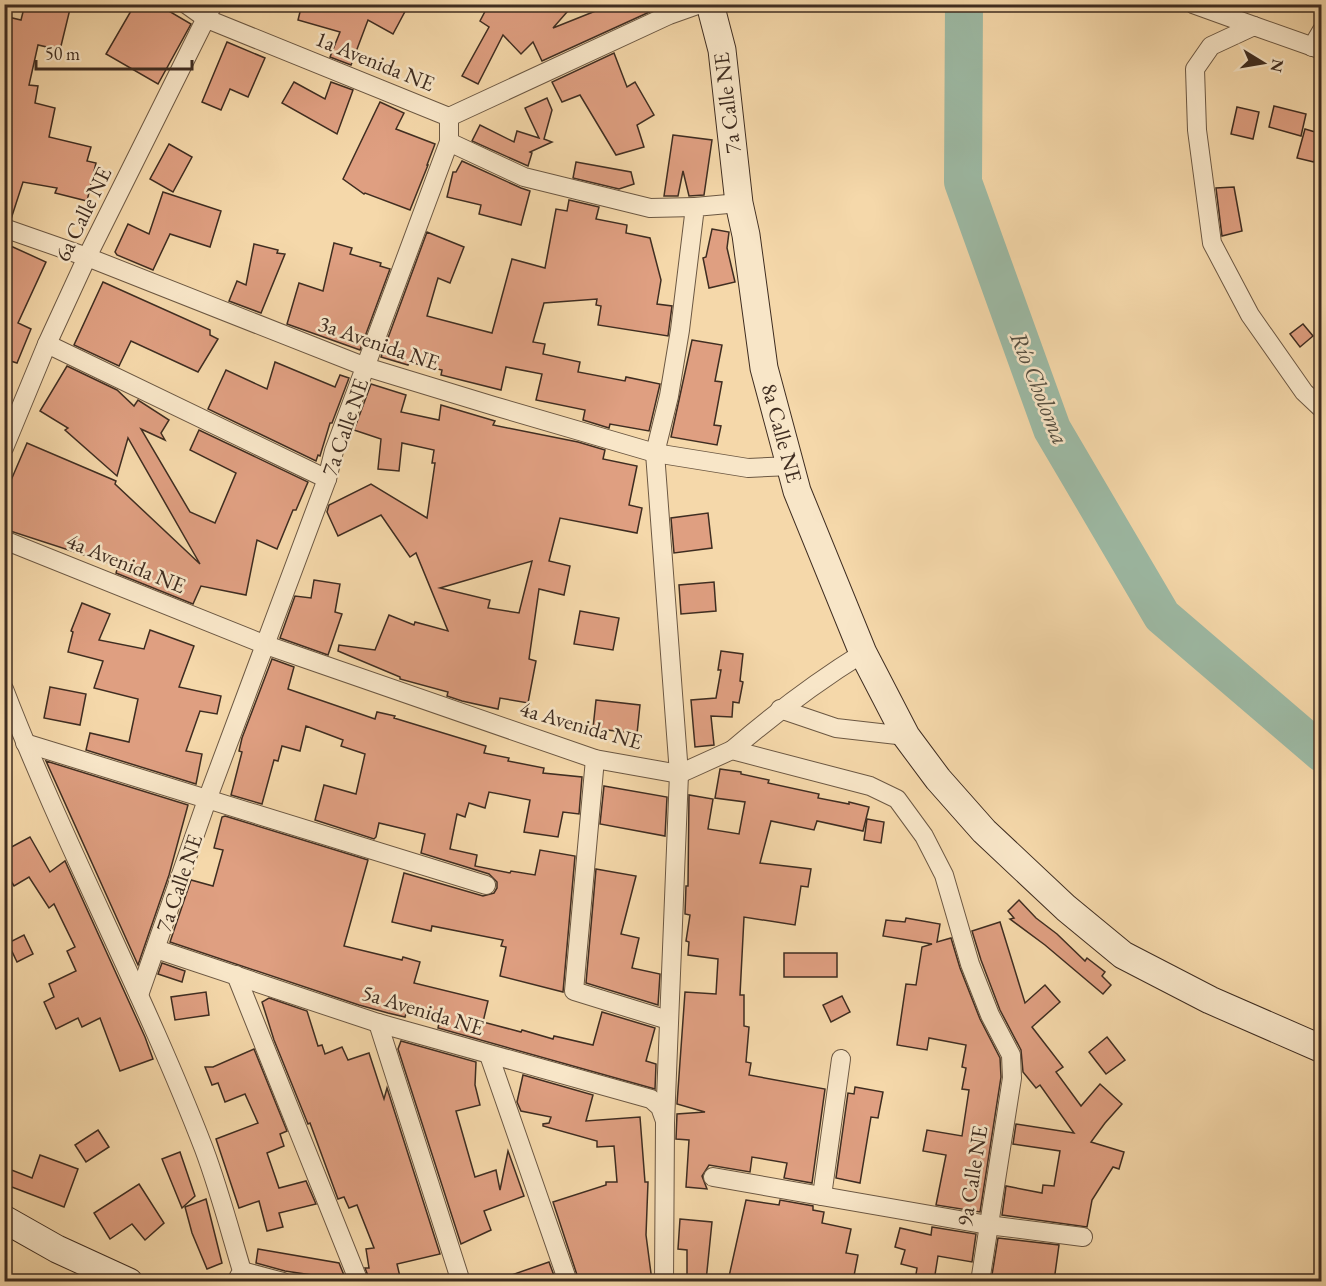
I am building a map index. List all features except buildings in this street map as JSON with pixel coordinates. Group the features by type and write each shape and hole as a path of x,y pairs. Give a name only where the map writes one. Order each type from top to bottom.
{"street":[{"name":"1a Avenida NE","path":"186,4 210,12 449,117"},
{"path":"449,117 667,10 700,4"},
{"name":"7a Calle NE","path":"710,4 722,50 739,203"},
{"path":"1234,4 1254,26"},
{"path":"1194,5 1317,48 1322,30"},
{"name":"6a Calle NE","path":"4,448 47,344 87,257 210,12"},
{"path":"1254,26 1211,46 1195,69 1197,130 1212,243 1250,315 1304,392 1322,409"},
{"name":"7a Calle NE","path":"140,995 207,800 266,645 327,479 334,451 449,142 449,117"},
{"path":"449,142 524,177 650,208 739,203"},
{"name":"8a Calle NE","path":"739,203 746,235 764,368 797,491 863,653 906,736 938,779 984,831 1066,908 1123,955 1210,1000 1322,1049"},
{"path":"664,1281 668,1020 679,774 655,453 669,396 678,341 695,207"},
{"name":"3a Avenida NE","path":"4,228 87,257 366,367 655,453 748,468 790,466"},
{"path":"47,344 327,479"},
{"name":"4a Avenida NE","path":"4,540 266,645 595,759 679,774"},
{"path":"679,774 732,750 780,709 822,678 863,653"},
{"path":"4,689 25,743 140,995 205,1151 239,1276 283,1281"},
{"path":"780,709 836,728 906,736"},
{"path":"25,743 486,885"},
{"name":"9a Calle NE","path":"732,750 870,786 897,799 924,836 944,874 970,964 990,1014 1011,1055 1012,1078 980,1281"},
{"path":"595,759 574,992 668,1020"},
{"name":"5a Avenida NE","path":"156,949 378,1023 651,1099 660,1107 665,1123"},
{"path":"236,975 359,1281"},
{"path":"378,1023 460,1281"},
{"path":"489,1055 568,1281"},
{"path":"822,1196 841,1059"},
{"path":"713,1177 988,1225 1083,1238"},
{"path":"4,1219 57,1249 129,1281"}],"waterway":[{"name":"Río Choloma","path":"964,4 963,182 1052,429 1162,616 1322,753"}]}
